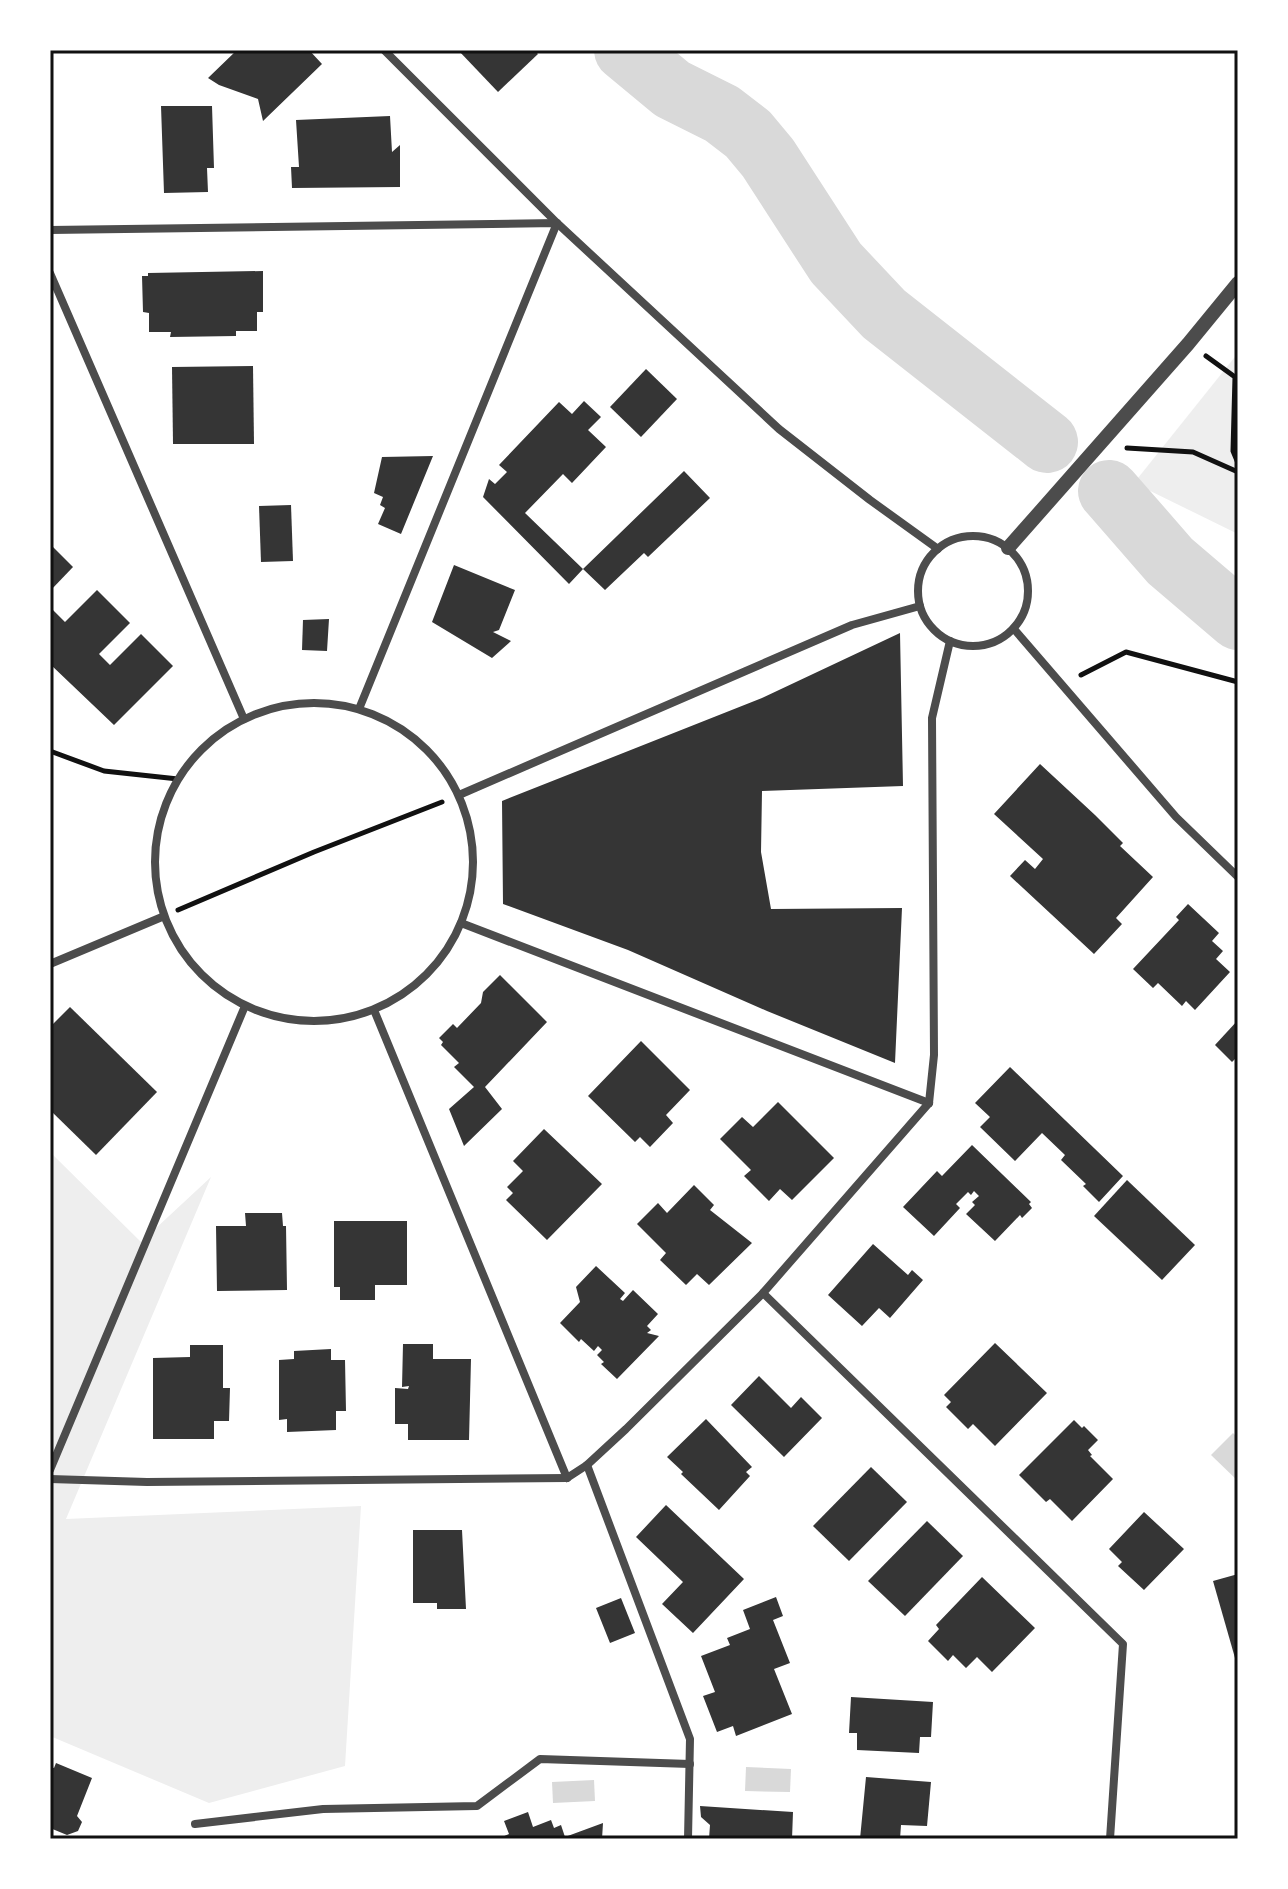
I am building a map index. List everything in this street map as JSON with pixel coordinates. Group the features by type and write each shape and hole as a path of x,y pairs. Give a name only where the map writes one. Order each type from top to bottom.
{"street":[{"path":"384,50 557,223 779,429 938,549"},
{"path":"50,230 557,223"},
{"path":"359,709 557,223"},
{"path":"50,273 244,719"},
{"path":"1008,548 1238,283"},
{"path":"973,536 992,539 1008,548 1020,561 1029,596 1024,613 1014,629 1000,640 984,646 966,647 936,633 926,621 918,591 927,560 954,539 973,536"},
{"path":"459,795 852,625 920,606"},
{"path":"1014,629 1176,817 1238,877"},
{"path":"50,1479 147,1482 567,1478 587,1465 763,1293 929,1103 934,1055 932,718 950,641"},
{"path":"317,702 359,709 398,726 434,756 459,795 472,837 472,881 461,923 438,961 399,995 374,1010 328,1021 285,1019 245,1006 208,982 180,949 162,917 154,865 160,820 178,779 206,744 244,719 279,706 317,702"},
{"path":"50,964 162,917"},
{"path":"461,923 929,1103"},
{"path":"50,1470 245,1006"},
{"path":"374,1010 567,1478"},
{"path":"763,1293 1123,1644 1110,1839"},
{"path":"587,1465 690,1739 688,1839"},
{"path":"195,1824 323,1809 477,1806 540,1759 690,1764"}],"path":[{"path":"1188,344 1237,376 1233,451 1238,463"},
{"path":"1097,446 1193,452 1238,472"},
{"path":"1063,685 1126,652 1238,682"},
{"path":"50,751 104,771 178,779"},
{"path":"162,917 459,795"}],"shaded area":[{"path":"1238,353 1238,534 1134,483"},
{"path":"50,1152 141,1242 211,1177 66,1519 361,1506 345,1766 209,1803 50,1736"},
{"path":"1233,1433 1238,1438 1238,1481 1211,1455"},
{"path":"746,1767 791,1769 790,1792 745,1791"},
{"path":"594,1780 595,1801 553,1803 552,1782"}],"building":[{"path":"237,50 309,50 322,64 263,121 258,99 208,78"},
{"path":"458,50 534,50 538,54 498,92"},
{"path":"161,106 212,106 214,168 207,168 208,192 164,193"},
{"path":"390,116 392,152 400,145 400,187 292,188 291,167 299,167 296,120"},
{"path":"263,271 263,312 257,312 257,331 236,331 236,336 170,337 171,332 149,332 149,313 143,312 142,276 148,276 148,273"},
{"path":"253,366 254,444 173,444 172,367"},
{"path":"646,369 677,399 641,437 610,407"},
{"path":"584,401 601,417 588,430 606,447 572,483 563,474 525,513 583,569 569,584 483,497 489,479 495,484 507,472 499,465 559,402 572,414"},
{"path":"433,456 401,534 378,524 385,508 380,505 383,497 374,493 382,457"},
{"path":"684,471 710,498 648,557 644,553 605,590 583,569"},
{"path":"291,505 293,561 261,562 259,506"},
{"path":"50,544 73,567 50,591"},
{"path":"454,565 515,590 499,630 493,632 511,641 492,658 432,622"},
{"path":"97,590 130,623 99,654 110,665 141,634 173,666 114,725 50,664 50,607 65,622"},
{"path":"329,619 327,651 302,650 303,620"},
{"path":"900,633 903,786 762,791 761,852 771,909 902,908 895,1063 628,950 503,904 502,801 762,698"},
{"path":"1040,764 1123,843 1120,846 1153,877 1116,918 1122,924 1094,954 1010,876 1025,860 1035,869 1043,859 994,814"},
{"path":"1188,904 1219,933 1212,941 1223,951 1216,959 1230,972 1195,1010 1186,1001 1182,1006 1158,983 1153,988 1133,969 1179,920 1176,917"},
{"path":"500,975 547,1022 485,1087 502,1109 464,1146 449,1109 474,1087 454,1067 459,1063 441,1045 443,1042 439,1038 453,1024 457,1028 481,1003 483,992"},
{"path":"70,1007 157,1092 96,1155 50,1110 50,1027"},
{"path":"1238,1020 1238,1056 1232,1062 1215,1045"},
{"path":"641,1041 690,1090 666,1115 673,1123 650,1147 640,1137 635,1142 588,1096"},
{"path":"1010,1067 1123,1176 1099,1202 1083,1186 1086,1184 1061,1160 1065,1155 1042,1133 1015,1161 980,1127 990,1117 975,1103"},
{"path":"778,1102 834,1158 792,1200 780,1189 769,1201 744,1176 751,1170 720,1139 742,1117 753,1127"},
{"path":"544,1129 602,1184 547,1240 506,1200 513,1193 507,1187 523,1171 513,1161"},
{"path":"972,1145 1031,1202 1032,1208 1022,1218 1020,1215 995,1241 966,1214 979,1196 974,1191 971,1195 968,1192 956,1204 960,1208 934,1236 903,1207 937,1171 942,1176"},
{"path":"1127,1180 1195,1245 1162,1280 1094,1216"},
{"path":"694,1185 714,1205 710,1210 752,1243 709,1285 697,1274 686,1285 660,1260 666,1253 637,1224 658,1203 667,1213"},
{"path":"245,1213 282,1213 283,1226 286,1226 287,1290 217,1291 216,1226 246,1226"},
{"path":"334,1221 407,1221 407,1285 375,1285 375,1300 340,1300 340,1287 334,1287"},
{"path":"873,1244 908,1275 912,1270 923,1280 890,1318 879,1308 862,1326 828,1295"},
{"path":"596,1266 625,1293 620,1299 623,1301 633,1290 658,1314 647,1326 651,1330 647,1333 659,1336 617,1379 601,1364 604,1362 597,1355 602,1350 598,1346 594,1351 581,1339 579,1342 560,1323 580,1302 576,1287"},
{"path":"995,1343 1047,1393 995,1446 973,1424 968,1429 946,1407 951,1402 944,1395"},
{"path":"403,1344 433,1344 433,1359 471,1359 469,1440 408,1440 408,1424 395,1424 395,1388 408,1389 409,1386 402,1387"},
{"path":"190,1345 223,1345 223,1388 230,1388 229,1421 214,1421 214,1439 153,1439 153,1358 190,1357"},
{"path":"331,1349 331,1360 345,1360 346,1411 336,1411 336,1430 287,1432 287,1419 279,1420 279,1360 294,1359 294,1351"},
{"path":"759,1376 791,1408 801,1397 822,1418 784,1457 731,1405"},
{"path":"706,1419 752,1467 746,1472 750,1476 719,1510 667,1457"},
{"path":"1074,1420 1098,1440 1088,1450 1090,1456 1113,1479 1072,1521 1050,1499 1046,1502 1019,1475"},
{"path":"871,1467 907,1502 849,1561 813,1526"},
{"path":"666,1505 744,1579 693,1633 662,1604 683,1582 636,1537"},
{"path":"1144,1512 1184,1549 1144,1590 1118,1566 1122,1562 1109,1549"},
{"path":"927,1521 963,1556 905,1616 868,1581"},
{"path":"413,1530 462,1530 466,1609 437,1609 437,1603 413,1603"},
{"path":"1238,1574 1238,1657 1235,1658 1213,1581"},
{"path":"982,1577 1035,1628 992,1672 977,1657 966,1668 953,1655 948,1661 928,1641 939,1629 936,1625"},
{"path":"776,1597 783,1616 773,1620 790,1663 774,1669 792,1714 736,1736 733,1726 717,1732 703,1696 715,1692 701,1656 730,1645 727,1638 750,1629 743,1610"},
{"path":"621,1598 635,1633 610,1643 596,1608"},
{"path":"851,1697 933,1702 931,1737 920,1737 919,1753 857,1750 857,1733 849,1733"},
{"path":"56,1763 92,1778 77,1816 82,1822 78,1831 67,1835 50,1828 50,1767 54,1768"},
{"path":"866,1777 931,1782 927,1826 901,1825 900,1839 860,1839"},
{"path":"700,1806 793,1812 792,1839 709,1839 710,1825 701,1817"},
{"path":"528,1812 533,1827 551,1820 554,1828 561,1825 565,1837 603,1823 602,1839 503,1839 509,1834 504,1821"}],"waterway":[{"path":"625,50 672,89 722,114 748,134 768,158 836,263 884,314 1047,442"},
{"path":"1109,491 1170,561 1238,619"}]}
